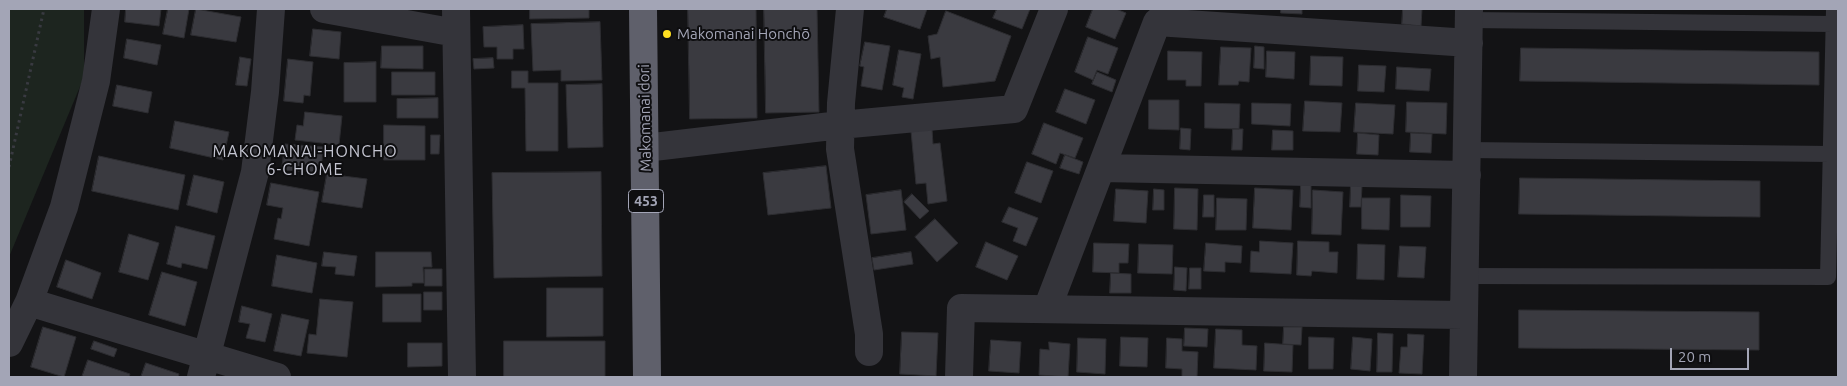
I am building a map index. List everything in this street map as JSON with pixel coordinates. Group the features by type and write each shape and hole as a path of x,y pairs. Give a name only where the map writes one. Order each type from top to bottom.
{"highway":[{"name":"Makomanai dori","path":"643,9 648,377"}],"street":[{"path":"9,343 29,302 64,207 96,80 106,9"},
{"path":"205,367 255,172 271,9"},
{"path":"324,9 456,21 462,377"},
{"path":"850,9 840,125 840,149 869,334 869,352"},
{"path":"645,148 840,125 1014,109 1054,9"},
{"path":"1047,309 1157,22 1469,24 1462,377"},
{"path":"1101,168 1467,163"},
{"path":"29,302 205,367 277,377"},
{"path":"959,377 961,308 1463,315"}],"lane":[{"path":"1464,276 1828,277 1834,17 1469,24"},
{"path":"1467,163 1830,154"}],"path":[{"path":"9,167 44,9"}],"shaded area":[{"path":"9,9 84,9 84,77 9,257"}],"building":[{"path":"126,9 161,9 159,26 125,22"},
{"path":"168,9 189,9 184,38 163,34"},
{"path":"196,9 241,17 236,42 191,35"},
{"path":"530,9 589,9 589,18 530,19"},
{"path":"688,9 756,9 757,118 690,119"},
{"path":"764,9 817,9 819,112 766,113"},
{"path":"887,9 927,9 920,29 884,17"},
{"path":"997,9 1030,9 1022,29 993,18"},
{"path":"1093,9 1116,9 1126,13 1115,39 1086,27"},
{"path":"1281,9 1302,9 1302,14 1281,13"},
{"path":"1403,9 1422,9 1421,26 1402,24"},
{"path":"946,11 1011,36 995,81 943,87 940,57 931,59 928,36 937,34"},
{"path":"600,22 602,80 561,81 561,70 533,71 531,24"},
{"path":"523,25 524,49 513,49 513,59 497,59 497,47 484,47 483,27"},
{"path":"313,29 341,32 339,59 310,56"},
{"path":"1088,37 1118,48 1108,74 1097,70 1093,80 1075,72"},
{"path":"127,39 161,45 157,65 124,58"},
{"path":"865,42 890,46 882,90 861,86 864,67 860,66"},
{"path":"382,46 423,46 423,69 381,68"},
{"path":"1255,46 1264,47 1264,69 1254,68"},
{"path":"1221,47 1251,48 1249,82 1239,81 1238,85 1219,85"},
{"path":"1521,48 1819,52 1819,85 1520,81"},
{"path":"899,50 921,54 913,99 902,97 904,88 893,85"},
{"path":"1168,51 1202,52 1201,86 1186,86 1186,80 1168,80"},
{"path":"1267,51 1295,52 1294,79 1266,77"},
{"path":"1311,56 1343,57 1342,86 1310,85"},
{"path":"240,57 251,59 247,86 236,85"},
{"path":"493,58 494,68 474,69 473,59"},
{"path":"288,59 313,62 310,96 304,95 303,103 284,101"},
{"path":"376,62 376,102 344,102 344,63"},
{"path":"1359,65 1386,66 1384,92 1358,91"},
{"path":"1397,67 1431,69 1429,91 1396,89"},
{"path":"512,71 528,71 528,83 558,83 558,151 526,151 525,88 512,88"},
{"path":"392,72 435,72 435,95 392,95"},
{"path":"1097,72 1116,80 1112,92 1092,84"},
{"path":"602,84 603,147 568,148 566,85"},
{"path":"117,85 152,92 148,113 113,106"},
{"path":"1065,89 1095,100 1086,124 1056,112"},
{"path":"438,98 438,118 397,118 397,99"},
{"path":"1149,100 1179,100 1179,130 1149,129"},
{"path":"1305,101 1342,103 1340,132 1303,131"},
{"path":"1407,102 1447,103 1446,134 1406,132"},
{"path":"1205,103 1240,104 1239,129 1205,128"},
{"path":"1252,103 1291,104 1290,126 1252,124"},
{"path":"1356,103 1395,105 1393,134 1354,132"},
{"path":"305,112 342,116 339,145 295,140 297,125 303,126"},
{"path":"175,121 229,132 223,160 170,148"},
{"path":"1044,123 1083,138 1075,158 1060,153 1056,164 1032,154"},
{"path":"384,125 425,126 425,160 384,160"},
{"path":"1181,128 1191,129 1190,150 1180,149"},
{"path":"932,129 933,144 940,143 947,201 928,204 926,183 916,184 911,131"},
{"path":"1233,129 1243,129 1242,150 1232,150"},
{"path":"1273,130 1293,131 1293,150 1272,150"},
{"path":"1358,133 1379,135 1378,155 1357,154"},
{"path":"1411,133 1432,134 1431,153 1410,152"},
{"path":"431,135 440,135 439,154 431,154"},
{"path":"285,144 323,147 321,173 282,170"},
{"path":"1065,155 1083,162 1079,174 1060,168"},
{"path":"99,156 185,175 178,210 92,191"},
{"path":"1027,162 1053,171 1041,203 1015,193"},
{"path":"826,166 831,208 768,215 763,173"},
{"path":"601,172 602,276 494,278 492,173"},
{"path":"327,174 367,179 362,208 322,202"},
{"path":"194,175 224,182 217,213 187,205"},
{"path":"1520,178 1760,181 1760,217 1519,214"},
{"path":"271,183 319,192 309,246 274,239 278,218 281,219 283,208 267,205"},
{"path":"1351,184 1362,185 1361,207 1350,207"},
{"path":"1301,185 1311,185 1311,208 1300,207"},
{"path":"1175,188 1198,189 1197,230 1174,229"},
{"path":"1255,188 1293,190 1291,230 1253,228"},
{"path":"1116,189 1148,191 1146,223 1114,221"},
{"path":"1154,189 1164,190 1164,210 1153,210"},
{"path":"901,190 906,230 871,234 866,195"},
{"path":"1313,190 1343,192 1341,235 1312,234"},
{"path":"912,194 929,211 920,219 904,202"},
{"path":"1204,195 1214,195 1214,217 1203,217"},
{"path":"1401,195 1431,196 1430,227 1401,227"},
{"path":"1217,198 1247,199 1246,230 1216,230"},
{"path":"1362,198 1390,198 1389,230 1362,229"},
{"path":"1009,207 1038,218 1026,246 1013,241 1018,228 1002,222"},
{"path":"935,219 958,243 937,262 915,237"},
{"path":"176,226 215,236 207,269 182,263 181,268 167,264"},
{"path":"129,234 159,243 148,280 119,272"},
{"path":"1260,241 1293,243 1291,274 1250,272 1251,251 1259,252"},
{"path":"1298,241 1329,242 1329,252 1338,252 1337,273 1312,271 1311,276 1297,275"},
{"path":"986,242 1018,256 1007,280 976,267"},
{"path":"1094,243 1129,244 1128,263 1119,263 1119,273 1093,272"},
{"path":"1206,243 1242,246 1241,263 1225,262 1225,272 1204,271"},
{"path":"1139,244 1173,245 1172,274 1138,273"},
{"path":"1358,244 1385,245 1384,280 1357,279"},
{"path":"1400,246 1426,247 1424,278 1398,277"},
{"path":"324,252 357,256 354,276 335,274 336,267 322,266"},
{"path":"376,252 431,252 432,267 423,267 424,283 412,283 412,286 376,287"},
{"path":"911,252 913,264 874,270 872,258"},
{"path":"277,255 317,263 312,293 272,286"},
{"path":"66,260 101,273 92,299 57,287"},
{"path":"1175,267 1187,268 1186,291 1174,290"},
{"path":"1190,268 1201,268 1201,289 1189,289"},
{"path":"425,269 442,269 442,286 425,286"},
{"path":"162,272 197,282 185,326 149,315"},
{"path":"1111,273 1131,274 1131,293 1110,293"},
{"path":"547,288 603,288 603,336 547,337"},
{"path":"424,292 442,292 442,310 424,310"},
{"path":"383,294 421,294 421,322 383,322"},
{"path":"320,299 353,302 347,357 307,353 309,334 316,335"},
{"path":"242,306 272,314 265,342 246,338 250,324 239,322"},
{"path":"1519,310 1759,312 1759,350 1519,348"},
{"path":"282,314 309,320 301,356 274,351"},
{"path":"43,327 76,337 64,377 31,367"},
{"path":"1284,327 1302,327 1301,345 1283,344"},
{"path":"1185,328 1208,329 1207,347 1184,346"},
{"path":"1216,329 1242,330 1242,345 1257,346 1256,370 1214,368"},
{"path":"902,332 938,333 936,376 900,374"},
{"path":"1378,333 1393,334 1392,372 1377,372"},
{"path":"1408,334 1424,335 1422,374 1399,373 1401,347 1407,347"},
{"path":"1121,337 1148,338 1147,367 1120,366"},
{"path":"1309,337 1334,338 1333,369 1309,369"},
{"path":"1353,337 1372,339 1370,371 1351,369"},
{"path":"1078,338 1106,339 1105,374 1077,372"},
{"path":"1167,338 1182,339 1182,351 1198,352 1197,377 1182,377 1182,369 1166,368"},
{"path":"991,340 1021,342 1019,373 989,371"},
{"path":"94,341 117,349 114,357 91,349"},
{"path":"504,341 605,341 605,377 504,377"},
{"path":"1049,342 1070,344 1068,377 1039,375 1040,349 1049,350"},
{"path":"408,343 442,343 442,366 408,367"},
{"path":"1265,343 1293,345 1292,372 1264,371"},
{"path":"88,360 130,374 129,377 82,377"},
{"path":"146,363 179,374 178,377 141,377"}],"place":[{"name":"Makomanai Honchō","path":"667,34"}],"district":[{"name":"MAKOMANAI-HONCHO 6-CHOME","path":"305,161"}]}
